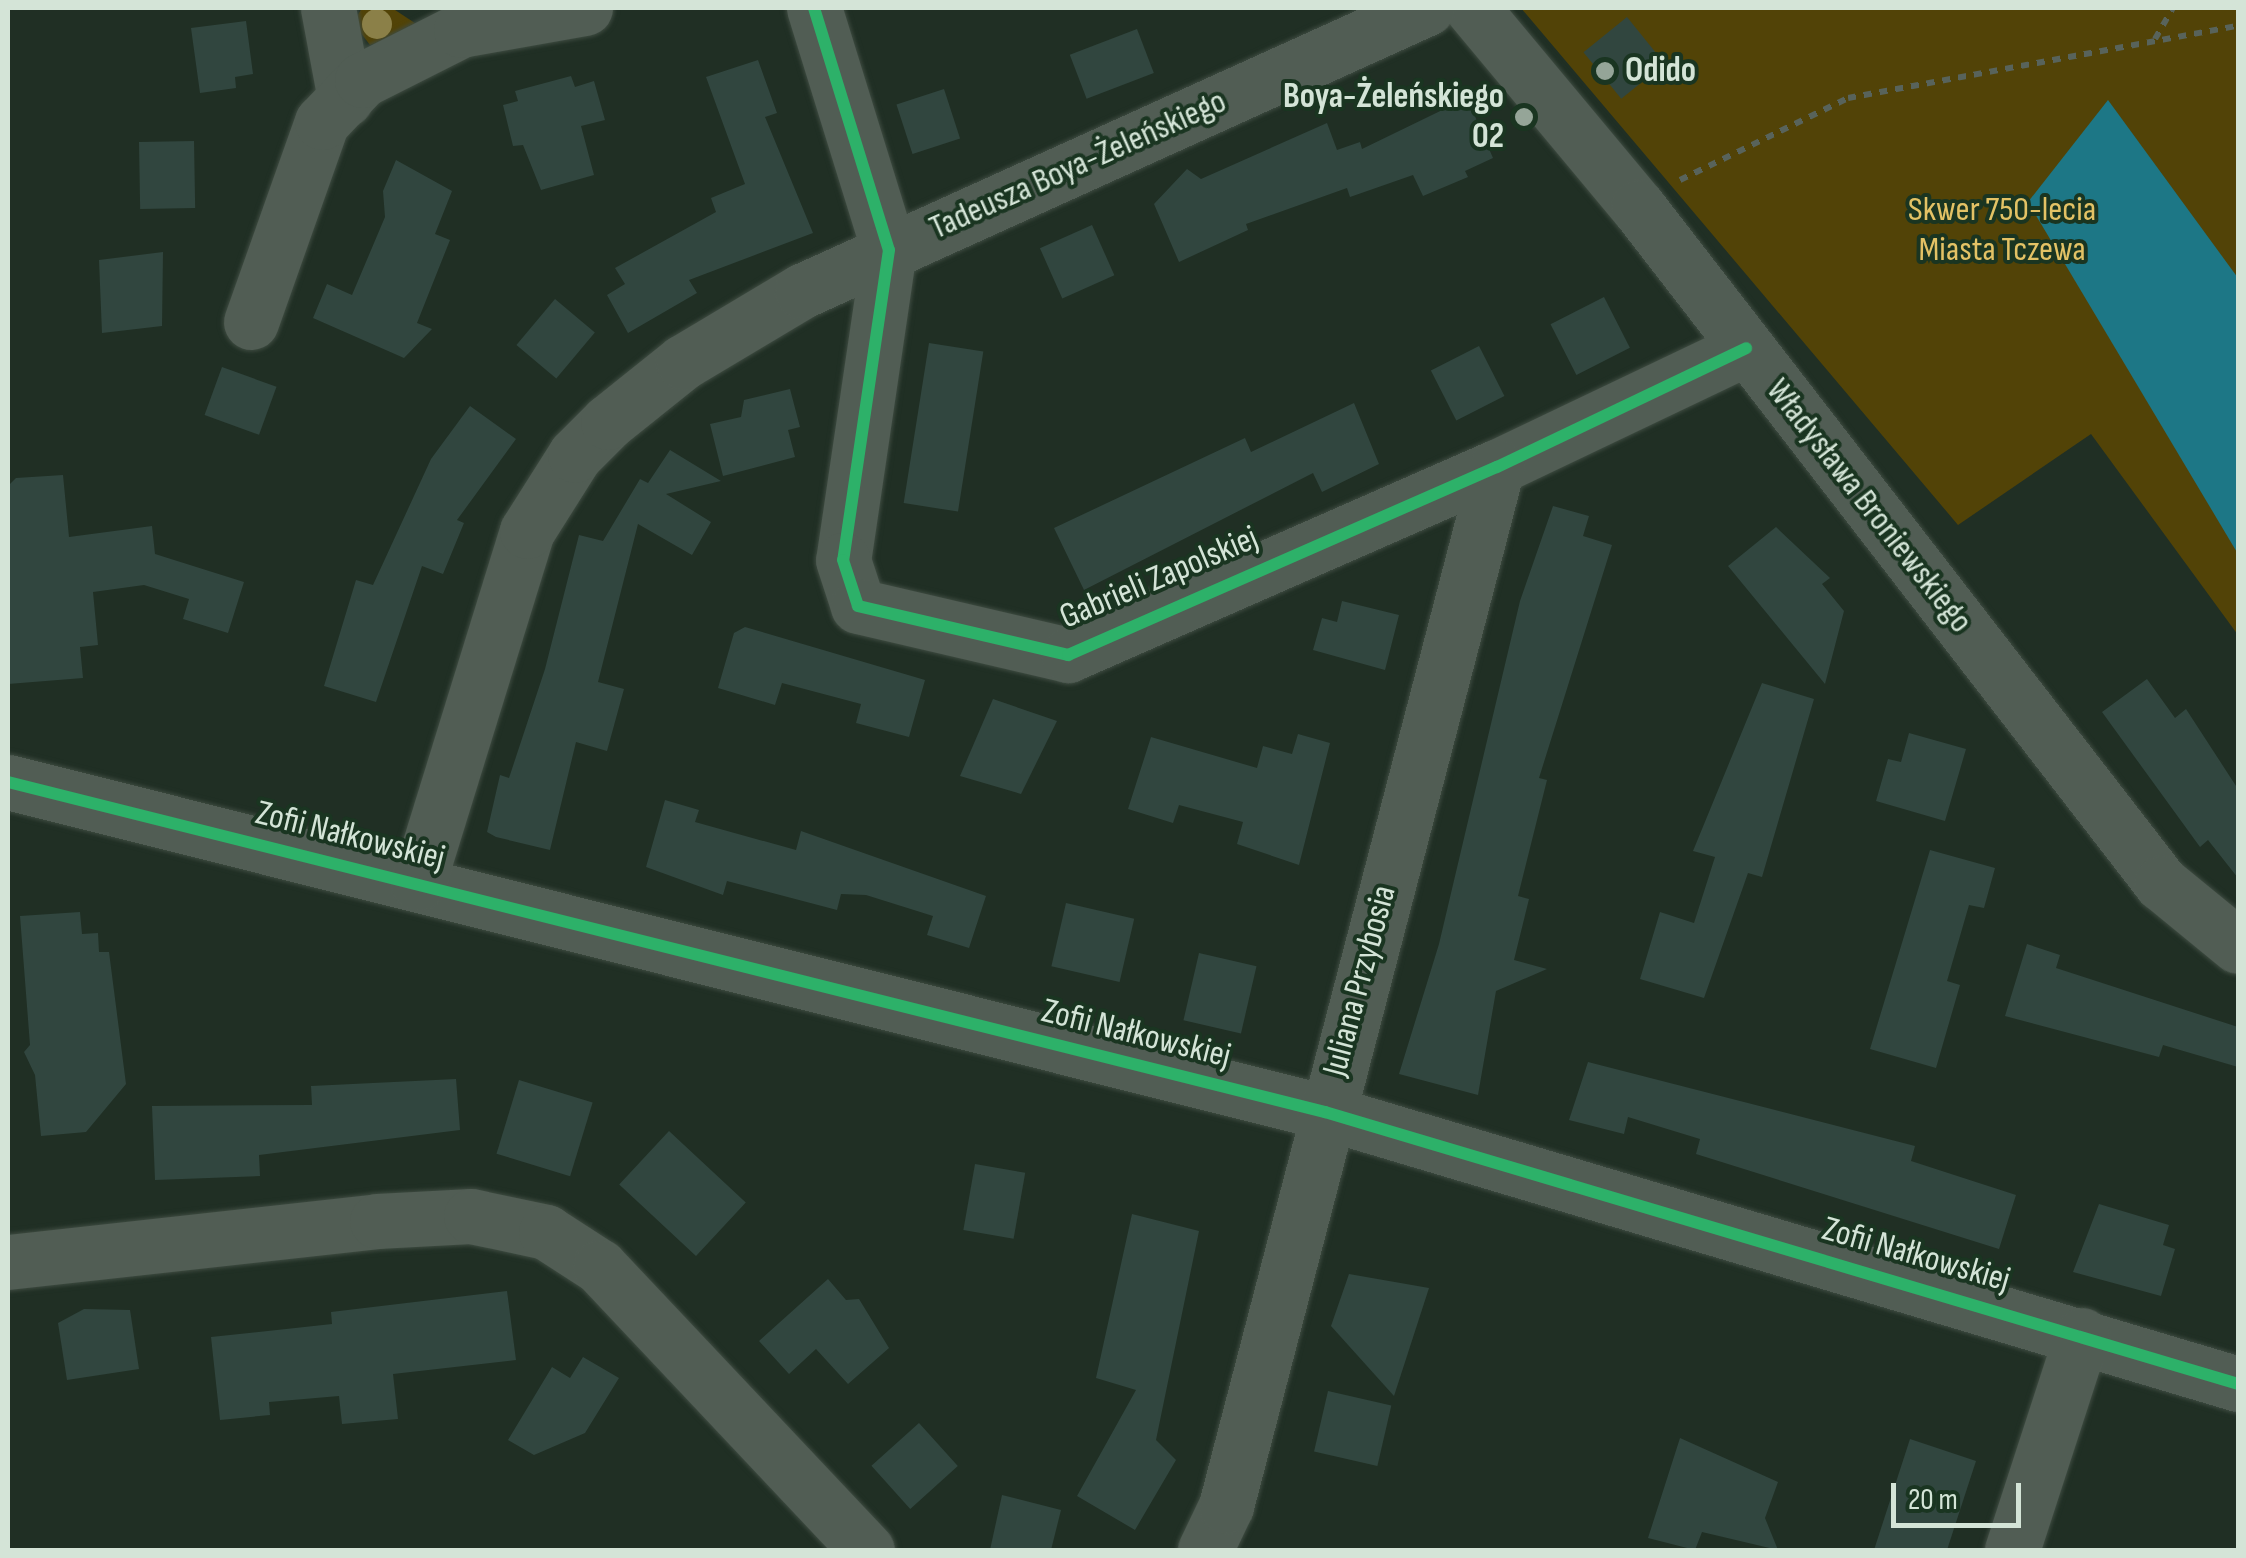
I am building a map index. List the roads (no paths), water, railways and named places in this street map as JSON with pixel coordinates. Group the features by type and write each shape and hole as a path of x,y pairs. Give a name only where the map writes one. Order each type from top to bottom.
{"street":[{"path":"328,8 345,98"},
{"path":"250,322 322,122 345,98 439,19 584,8"},
{"path":"814,8 890,250"},
{"name":"Tadeusza Boya-Żeleńskiego","path":"418,884 527,531 574,455 684,362 802,291 1427,8"},
{"name":"Władysława Broniewskiego","path":"1472,8 1746,348 2161,883 2238,946"},
{"name":"Gabrieli Zapolskiej","path":"890,250 842,560 858,606 1068,655 1497,467 1746,348"},
{"name":"Juliana Przybosia","path":"1205,1550 1226,1506 1325,1112 1497,467"},
{"name":"Zofii Nałkowskiej","path":"8,782 1325,1112 2238,1384"},
{"path":"8,1262 377,1221 471,1216 546,1232 600,1268 867,1550"},
{"path":"2012,1550 2082,1335"}],"water":[{"path":"2108,100 2238,278 2238,554 2028,202"}],"place":[{"name":"Odido","path":"1605,71"},
{"name":"Boya-Żeleńskiego 02","path":"1524,117"}],"park label":[{"name":"Skwer 750-lecia Miasta Tczewa","path":"2002,230"}]}
